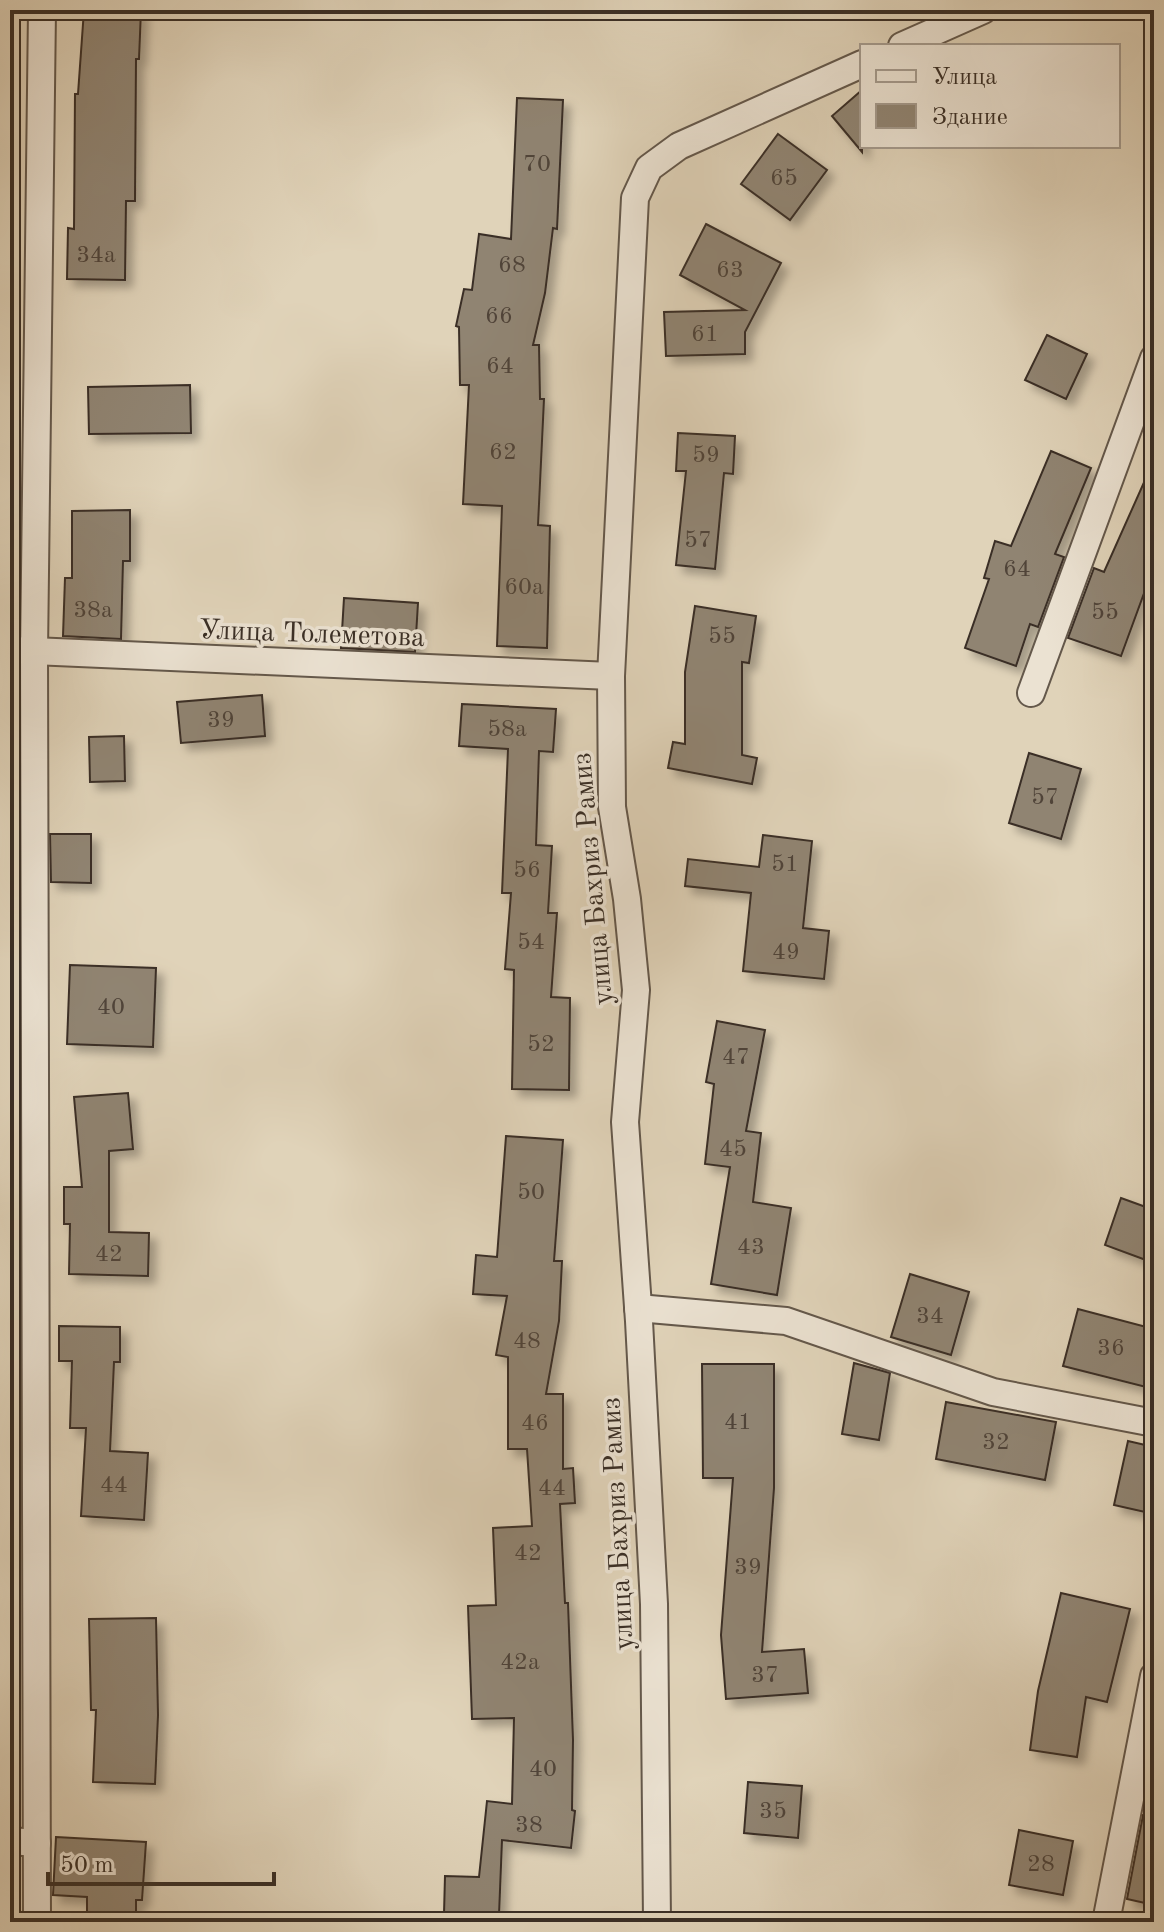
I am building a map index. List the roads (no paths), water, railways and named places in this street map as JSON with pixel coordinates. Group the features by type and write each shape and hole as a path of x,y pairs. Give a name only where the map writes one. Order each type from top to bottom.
{"street":[{"path":"37,1922 22,651 42,10"},
{"path":"906,44 983,10"},
{"name":"улица Бахриз Рамиз","path":"657,1922 654,1604 625,1122 636,990 627,899 612,807 611,676 635,198 649,168 679,146 860,65"},
{"path":"1031,693 1154,358"},
{"name":"Улица Толеметова","path":"22,651 611,676"},
{"path":"638,1308 786,1321 993,1392 1154,1423"},
{"path":"1106,1922 1154,1676"},
{"path":"10,1841 37,1843"}]}
